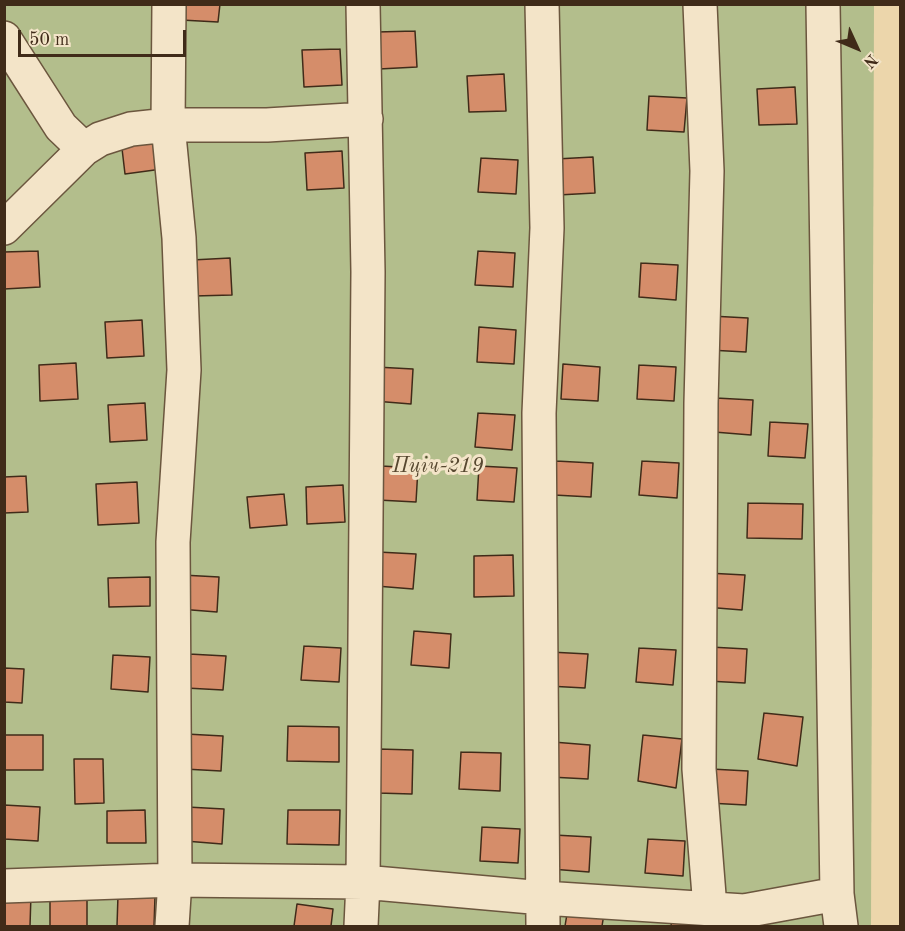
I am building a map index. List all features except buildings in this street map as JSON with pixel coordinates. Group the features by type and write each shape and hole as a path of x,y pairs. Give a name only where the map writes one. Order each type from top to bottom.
{"street":[{"path":"169,4 168,125 179,238 184,370 173,542 175,880 172,927"},
{"path":"361,927 368,283 363,4"},
{"path":"542,4 547,228 539,413 543,912"},
{"path":"700,4 707,171 701,403 699,769 710,908"},
{"path":"823,4 837,894 840,927"},
{"path":"4,38 61,127 84,149"},
{"path":"4,228 84,149 100,139 131,129 168,125 267,125 366,119"},
{"path":"4,886 175,880 363,882 543,912 710,908 743,919 837,894"}],"green space":[{"name":"Пціч-219","path":"5,5 874,5 871,926 5,926"}]}
